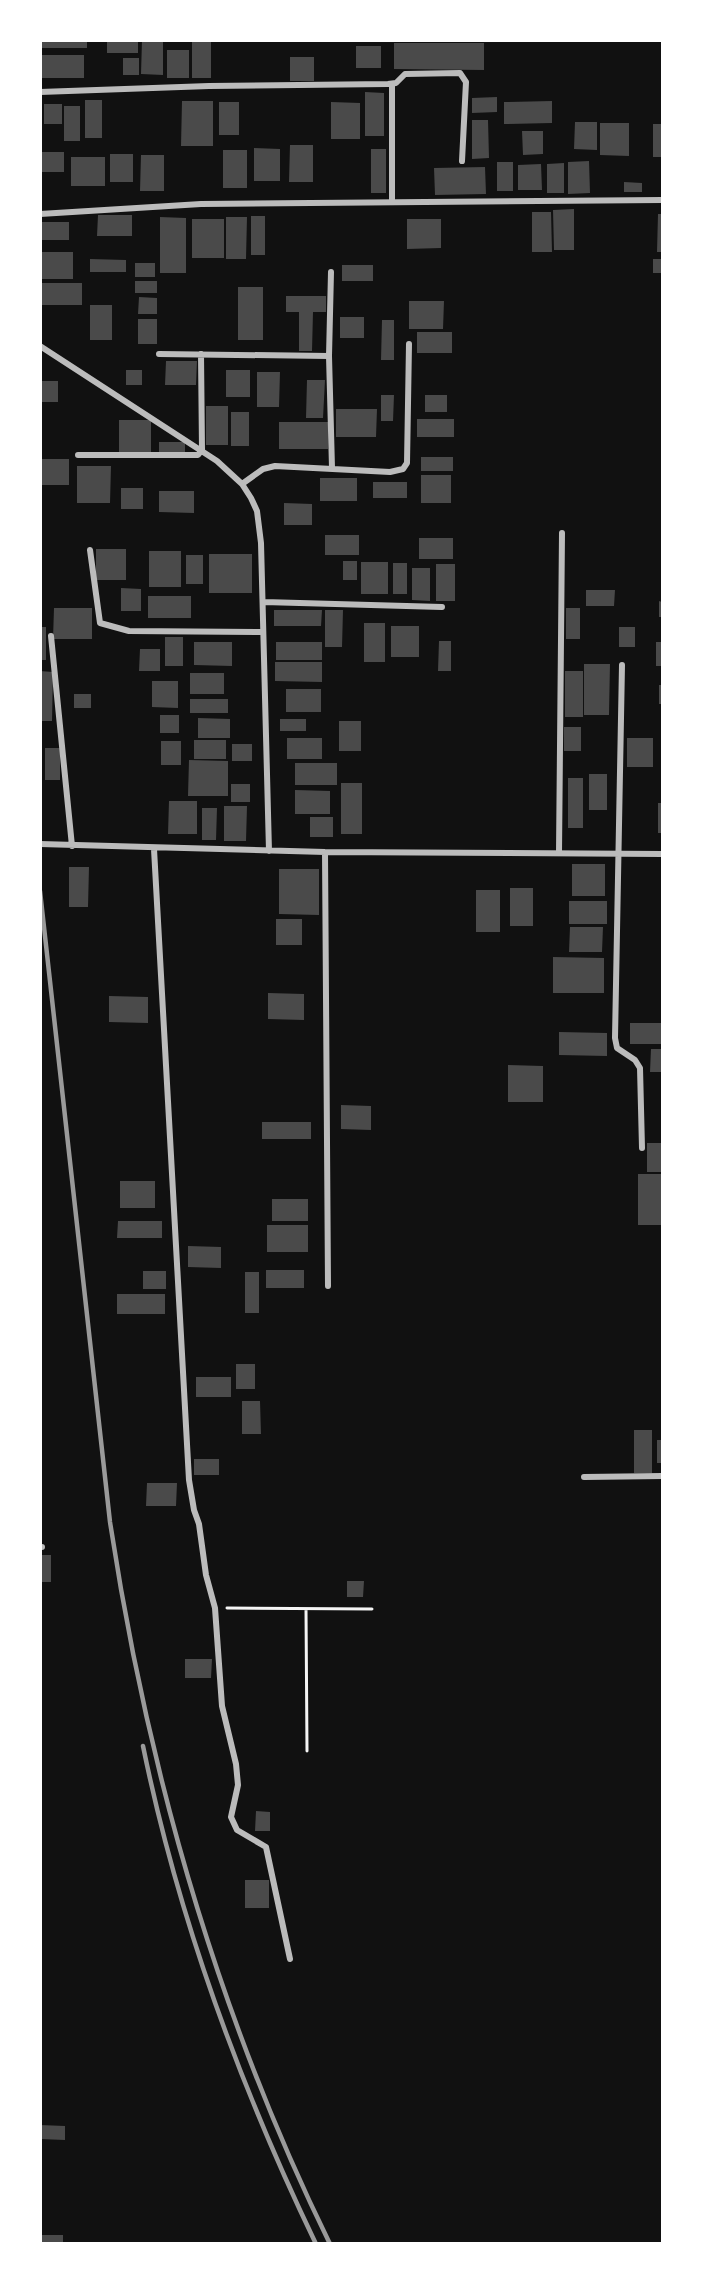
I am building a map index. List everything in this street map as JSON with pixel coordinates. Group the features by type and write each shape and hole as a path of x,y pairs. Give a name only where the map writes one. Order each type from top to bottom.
{"street":[{"path":"40,92 209,86 393,84 405,74 460,73 466,82 462,161"},
{"path":"392,202 393,84"},
{"path":"40,214 133,210 160,205 663,200"},
{"path":"331,272 329,356 332,468"},
{"path":"242,484 263,469 275,466 390,471 404,469 409,344"},
{"path":"40,346 202,450 242,484 257,511 264,602 269,851"},
{"path":"159,354 329,356"},
{"path":"78,455 192,457 198,455 202,450 201,354"},
{"path":"560,853 562,533"},
{"path":"90,550 100,623 129,630 263,632"},
{"path":"264,602 442,607"},
{"path":"51,636 72,846"},
{"path":"622,665 615,1038 617,1048 636,1060 640,1068 642,1148"},
{"path":"40,844 325,852 663,854"},
{"path":"154,849 189,1480 194,1510 200,1524 206,1575 215,1608 222,1706 232,1740 238,1785 231,1817 237,1830 266,1847 290,1959"},
{"path":"325,852 328,1286"},
{"path":"584,1477 663,1476"}],"path":[{"path":"215,1608 372,1609"},
{"path":"306,1609 307,1751"}],"building":[{"path":"40,40 87,40 87,48 40,48"},
{"path":"107,40 138,40 138,53 107,53"},
{"path":"142,40 163,40 163,75 141,74"},
{"path":"192,40 211,40 211,78 192,78"},
{"path":"394,43 484,43 484,70 394,69"},
{"path":"356,46 381,46 381,68 356,68"},
{"path":"167,50 189,50 189,78 167,78"},
{"path":"42,55 84,55 84,78 42,78"},
{"path":"290,57 314,57 314,81 290,81"},
{"path":"123,58 139,58 139,75 123,75"},
{"path":"365,92 384,93 384,136 365,136"},
{"path":"497,97 497,112 472,113 472,98"},
{"path":"85,100 102,100 102,138 85,138"},
{"path":"182,101 213,101 213,146 181,146"},
{"path":"552,101 552,123 504,124 504,102"},
{"path":"219,102 239,102 239,135 219,135"},
{"path":"331,102 360,103 360,139 331,139"},
{"path":"44,104 62,104 62,124 44,124"},
{"path":"64,106 80,106 80,141 64,141"},
{"path":"472,120 488,120 489,158 472,159"},
{"path":"575,122 597,122 597,150 574,149"},
{"path":"600,123 629,123 629,156 600,155"},
{"path":"653,124 662,124 662,157 653,157"},
{"path":"522,131 543,131 543,154 523,155"},
{"path":"290,145 313,145 313,182 289,182"},
{"path":"254,148 280,149 280,181 254,181"},
{"path":"371,149 386,149 386,193 371,193"},
{"path":"223,150 247,150 247,188 223,188"},
{"path":"40,152 64,152 64,172 40,172"},
{"path":"110,154 133,154 133,182 110,182"},
{"path":"141,155 164,155 164,191 140,191"},
{"path":"71,157 105,157 105,186 71,186"},
{"path":"589,161 590,193 568,194 568,162"},
{"path":"497,162 513,162 513,191 497,191"},
{"path":"564,163 564,193 547,193 547,164"},
{"path":"541,164 542,190 518,190 518,165"},
{"path":"485,167 486,194 435,195 434,168"},
{"path":"624,182 642,183 642,192 624,192"},
{"path":"574,209 574,250 554,250 553,210"},
{"path":"532,212 551,212 552,252 532,252"},
{"path":"658,214 662,214 662,252 657,252"},
{"path":"98,215 132,215 132,236 97,236"},
{"path":"251,216 265,216 265,255 251,255"},
{"path":"160,217 186,218 186,273 160,273"},
{"path":"226,217 247,217 246,259 226,259"},
{"path":"192,219 224,219 224,258 192,258"},
{"path":"407,219 441,219 441,248 407,249"},
{"path":"40,222 69,222 69,240 40,240"},
{"path":"40,252 73,252 73,279 40,279"},
{"path":"90,259 126,260 126,272 90,272"},
{"path":"653,259 662,259 662,273 653,273"},
{"path":"135,263 155,263 155,277 135,277"},
{"path":"342,265 373,265 373,281 342,281"},
{"path":"135,281 157,281 157,293 135,293"},
{"path":"40,283 82,283 82,305 40,305"},
{"path":"238,287 263,287 263,340 238,340"},
{"path":"286,296 326,296 326,312 313,312 312,351 299,351 299,312 286,312"},
{"path":"139,297 157,298 157,314 138,314"},
{"path":"409,301 444,301 443,329 409,329"},
{"path":"90,305 112,305 112,340 90,340"},
{"path":"340,317 364,317 364,338 340,338"},
{"path":"138,319 157,319 157,344 138,344"},
{"path":"382,320 394,320 394,360 381,360"},
{"path":"417,332 452,332 452,353 417,353"},
{"path":"166,361 197,361 196,385 165,385"},
{"path":"126,370 142,370 142,385 126,385"},
{"path":"226,370 250,370 250,397 226,397"},
{"path":"257,372 280,372 279,407 257,407"},
{"path":"307,380 325,380 323,418 306,418"},
{"path":"40,381 58,381 58,402 40,402"},
{"path":"381,395 394,395 393,421 381,421"},
{"path":"425,395 447,395 447,412 425,412"},
{"path":"206,406 228,406 228,445 206,445"},
{"path":"336,409 377,409 376,437 336,437"},
{"path":"231,412 249,412 249,446 231,446"},
{"path":"417,419 454,419 454,437 417,437"},
{"path":"119,420 151,420 151,452 119,452"},
{"path":"279,422 328,422 328,449 279,449"},
{"path":"159,442 185,442 185,454 159,454"},
{"path":"421,457 453,457 453,471 421,471"},
{"path":"40,459 69,459 69,485 40,485"},
{"path":"77,466 111,466 110,503 77,503"},
{"path":"421,475 451,475 451,503 421,503"},
{"path":"320,478 357,478 357,501 320,501"},
{"path":"373,482 407,482 407,498 373,498"},
{"path":"121,488 143,488 143,509 121,509"},
{"path":"159,491 194,491 194,513 159,512"},
{"path":"284,503 312,504 312,525 284,525"},
{"path":"325,535 359,535 359,555 325,555"},
{"path":"419,538 453,538 453,559 419,559"},
{"path":"96,549 126,549 126,580 96,580"},
{"path":"149,551 181,551 181,587 149,587"},
{"path":"209,554 252,554 252,593 209,593"},
{"path":"186,555 203,555 203,584 186,584"},
{"path":"343,561 357,561 357,580 343,580"},
{"path":"361,562 388,562 388,594 361,594"},
{"path":"393,563 407,563 407,594 393,594"},
{"path":"436,564 455,564 455,601 436,601"},
{"path":"412,568 430,568 430,601 412,600"},
{"path":"121,588 141,589 141,611 121,611"},
{"path":"586,590 615,590 614,606 586,606"},
{"path":"148,596 191,596 191,618 148,618"},
{"path":"659,601 662,602 662,617 659,617"},
{"path":"54,608 92,608 92,639 53,639"},
{"path":"566,608 580,608 580,639 566,639"},
{"path":"274,610 322,610 321,626 274,626"},
{"path":"325,610 343,610 342,647 325,647"},
{"path":"364,623 385,623 385,662 364,662"},
{"path":"391,626 419,626 419,657 391,657"},
{"path":"40,627 46,627 46,660 40,660"},
{"path":"619,627 635,627 635,647 619,647"},
{"path":"165,637 183,637 183,666 165,666"},
{"path":"439,641 451,641 451,671 438,671"},
{"path":"194,642 232,642 232,666 194,665"},
{"path":"276,642 322,642 322,660 276,660"},
{"path":"656,642 662,642 662,666 656,666"},
{"path":"140,649 160,649 160,671 139,671"},
{"path":"275,662 322,662 322,682 275,681"},
{"path":"584,664 610,664 609,715 584,715"},
{"path":"40,671 53,672 52,721 40,721"},
{"path":"565,671 583,671 583,717 565,717"},
{"path":"190,673 224,673 224,694 190,694"},
{"path":"152,681 178,681 178,708 152,707"},
{"path":"659,685 662,685 662,704 659,704"},
{"path":"286,689 321,689 321,712 286,712"},
{"path":"74,694 91,694 91,708 74,708"},
{"path":"190,699 228,699 228,713 190,713"},
{"path":"160,715 179,715 179,733 160,733"},
{"path":"198,718 230,719 230,738 198,738"},
{"path":"280,719 306,719 306,731 280,731"},
{"path":"339,721 361,721 361,751 339,751"},
{"path":"564,727 581,727 581,751 564,751"},
{"path":"287,738 322,738 322,759 287,759"},
{"path":"627,738 653,738 653,767 627,767"},
{"path":"194,740 226,740 226,759 194,759"},
{"path":"161,741 181,741 181,765 161,765"},
{"path":"232,744 252,744 252,761 232,761"},
{"path":"45,748 60,748 60,780 45,780"},
{"path":"189,760 228,761 228,796 188,796"},
{"path":"295,763 337,763 337,785 295,785"},
{"path":"589,774 607,774 607,810 589,810"},
{"path":"568,778 583,778 583,828 568,828"},
{"path":"341,783 362,783 362,834 341,834"},
{"path":"231,784 250,784 250,802 231,802"},
{"path":"295,790 330,791 330,814 295,814"},
{"path":"169,801 197,801 197,834 168,834"},
{"path":"658,803 662,803 662,833 658,833"},
{"path":"224,806 247,806 246,841 224,841"},
{"path":"202,808 217,808 216,840 202,840"},
{"path":"310,817 333,817 333,837 310,837"},
{"path":"572,864 605,864 605,896 572,896"},
{"path":"69,867 89,867 88,907 69,907"},
{"path":"279,869 319,869 319,915 279,914"},
{"path":"510,888 533,888 533,926 510,926"},
{"path":"476,890 500,890 500,932 476,932"},
{"path":"569,901 607,901 607,924 569,924"},
{"path":"276,919 302,919 302,945 276,945"},
{"path":"570,927 603,927 602,952 569,952"},
{"path":"553,957 604,958 604,993 553,993"},
{"path":"268,993 304,994 304,1020 268,1019"},
{"path":"109,996 148,997 148,1023 109,1022"},
{"path":"630,1023 662,1023 662,1044 630,1044"},
{"path":"559,1032 607,1033 607,1056 559,1055"},
{"path":"651,1049 662,1049 662,1072 650,1072"},
{"path":"508,1065 543,1066 543,1102 508,1102"},
{"path":"341,1105 371,1106 371,1130 341,1129"},
{"path":"262,1122 311,1122 311,1139 262,1139"},
{"path":"647,1143 662,1143 662,1172 647,1172"},
{"path":"638,1174 662,1174 662,1225 638,1225"},
{"path":"120,1181 155,1181 155,1208 120,1208"},
{"path":"272,1199 308,1199 308,1221 272,1221"},
{"path":"118,1221 162,1221 162,1238 117,1238"},
{"path":"267,1225 308,1225 308,1252 267,1252"},
{"path":"188,1246 221,1247 221,1268 188,1267"},
{"path":"266,1270 304,1270 304,1288 266,1288"},
{"path":"143,1271 166,1271 166,1289 143,1289"},
{"path":"245,1272 259,1272 259,1313 245,1313"},
{"path":"117,1294 165,1294 165,1314 117,1314"},
{"path":"236,1364 255,1364 255,1389 236,1389"},
{"path":"196,1377 231,1377 231,1397 196,1397"},
{"path":"242,1401 260,1401 261,1434 242,1434"},
{"path":"634,1430 652,1430 652,1473 634,1473"},
{"path":"657,1440 662,1440 662,1463 657,1463"},
{"path":"194,1459 219,1459 219,1475 194,1475"},
{"path":"147,1483 177,1483 176,1506 146,1506"},
{"path":"40,1555 51,1555 51,1582 40,1582"},
{"path":"347,1581 364,1581 363,1597 347,1597"},
{"path":"185,1659 212,1659 211,1678 185,1678"},
{"path":"256,1811 270,1812 270,1831 255,1831"},
{"path":"245,1880 269,1880 269,1908 245,1908"},
{"path":"40,2125 65,2126 65,2140 40,2139"},
{"path":"40,2235 63,2235 63,2244 40,2244"}],"railway":[{"path":"40,891 110,1522 145,1708 192,1891 221,1981 290,2158 330,2244"},
{"path":"143,1746 174,1874 214,2000 262,2124 316,2244"}]}
